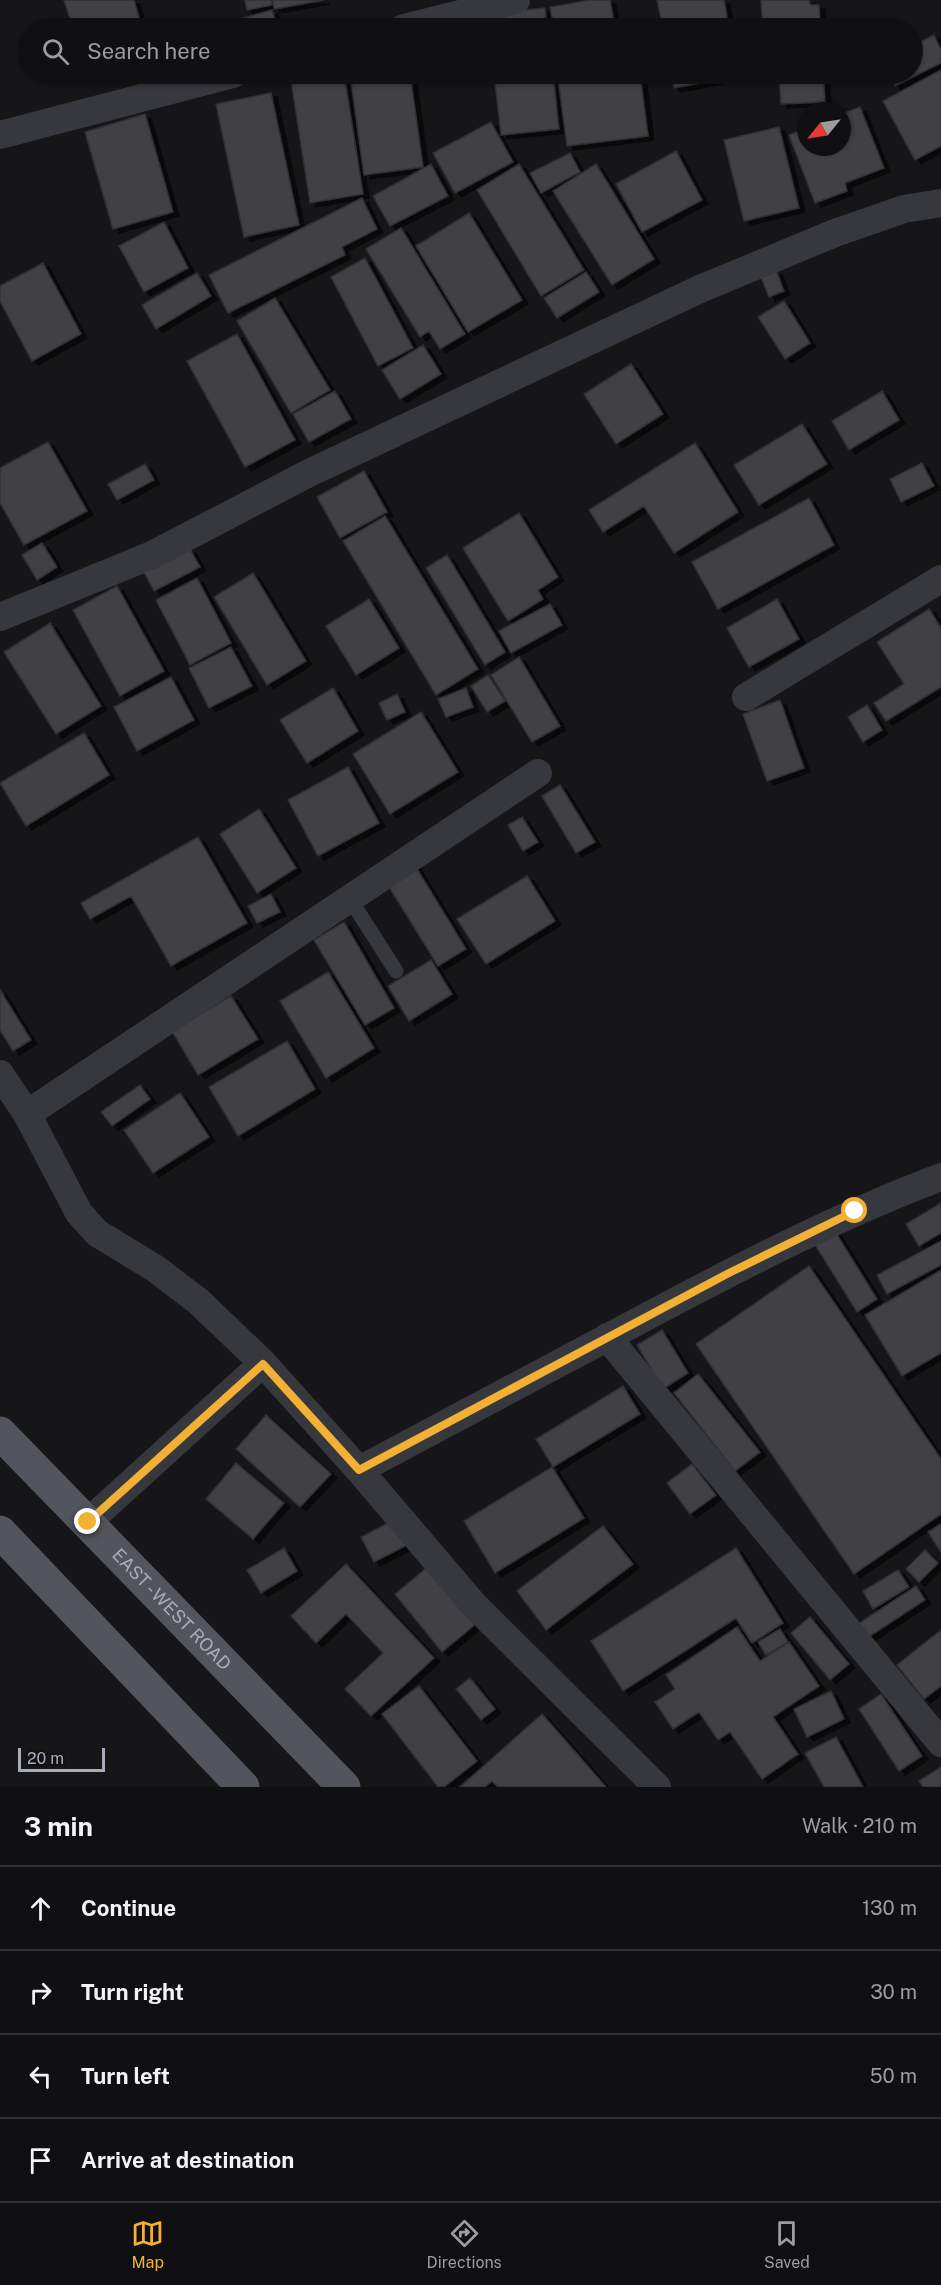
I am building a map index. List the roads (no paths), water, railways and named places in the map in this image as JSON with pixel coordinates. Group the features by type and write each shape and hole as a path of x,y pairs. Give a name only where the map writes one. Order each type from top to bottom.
{"main road":[{"name":"EAST - WEST ROAD","path":"0,1433 344,1787"},
{"path":"0,1532 243,1787"}],"street":[{"path":"444,18 516,0"},
{"path":"0,135 195,84"},
{"path":"0,617 152,555 309,473 700,289 835,233 904,209 941,203"},
{"path":"746,697 941,579"},
{"path":"27,1114 538,773"},
{"path":"0,1074 27,1114 80,1213 96,1233 156,1269 198,1301 263,1364 359,1470 474,1605 657,1787"},
{"path":"359,1470 607,1337 810,1232 855,1211 941,1177"},
{"path":"607,1337 941,1743"},
{"path":"88,1522 263,1364"}],"lane":[{"path":"350,899 396,971"}]}
